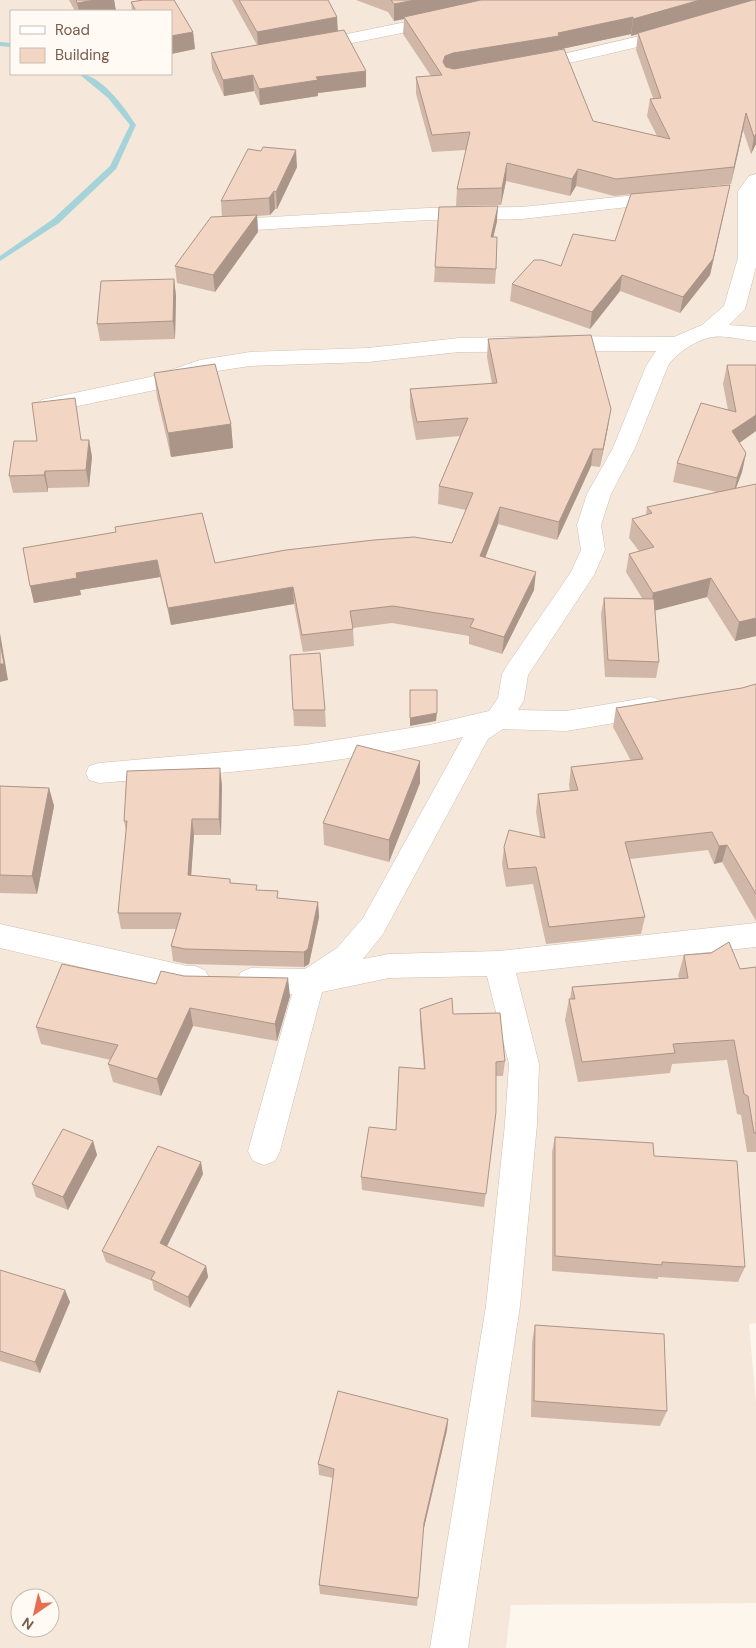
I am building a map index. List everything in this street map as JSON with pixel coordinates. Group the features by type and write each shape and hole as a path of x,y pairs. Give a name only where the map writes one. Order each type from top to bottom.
{"street":[{"path":"299,48 461,14"},
{"path":"512,70 648,40 694,26"},
{"path":"264,1151 310,982 347,957 373,926 479,732 498,719 511,700 515,674 582,575 593,550 589,525 599,494 624,448 657,366 665,352 676,344 710,330 734,309 748,258 747,188"},
{"path":"204,227 428,214 522,213 682,196"},
{"path":"710,330 756,334"},
{"path":"49,405 155,383 200,366 250,359 368,355 459,345 552,343 676,344"},
{"path":"99,773 305,755 429,735 498,719 566,720 671,704"},
{"path":"0,936 187,979 310,982 389,966 499,962 756,936"},
{"path":"449,1648 503,1306 521,1124 524,1064 499,962"}],"shaded area":[{"path":"0,0 756,0 756,1323 749,1324 756,1403 756,1603 511,1605 506,1648 0,1648"}],"building":[{"path":"76,0 95,0 77,3"},
{"path":"174,0 193,32 172,36 172,10 135,10 131,2"},
{"path":"239,0 328,0 337,17 257,32"},
{"path":"391,0 415,0 394,4"},
{"path":"481,0 700,0 633,19 633,17 558,33 559,36 453,53 445,56 443,62 446,67 454,69 564,49 593,121 670,139 650,99 661,98 638,33 756,0 756,134 754,137 746,113 734,167 616,179 578,169 572,179 507,163 502,188 457,189 470,132 432,135 416,77 442,75 404,17"},
{"path":"344,30 366,71 316,77 318,80 259,89 253,75 223,80 211,53"},
{"path":"263,147 296,150 276,192 274,191 269,198 221,201 248,149 261,151"},
{"path":"730,185 713,259 683,297 622,275 592,312 512,284 534,260 542,260 561,266 573,234 615,241 631,194"},
{"path":"498,206 491,237 497,237 496,269 435,267 439,207"},
{"path":"257,215 213,275 175,266 211,217"},
{"path":"174,279 173,321 97,324 101,281"},
{"path":"591,335 611,409 603,449 593,449 559,522 500,507 480,556 536,572 504,637 470,627 474,619 393,606 350,611 353,629 302,635 293,587 168,608 157,560 76,573 77,578 30,586 23,548 116,532 115,527 202,513 215,563 286,550 374,540 414,537 452,543 473,493 439,486 468,418 417,422 410,389 497,383 488,339"},
{"path":"215,364 231,424 168,433 154,373"},
{"path":"727,365 756,365 756,415 732,431 746,453 737,478 677,463 701,403 736,412"},
{"path":"75,398 81,440 89,440 86,470 45,471 44,475 9,476 14,441 37,441 32,403"},
{"path":"756,484 756,618 739,622 711,578 653,593 629,554 654,547 632,519 652,513 647,507"},
{"path":"604,598 654,599 659,662 608,660"},
{"path":"0,642 4,664 0,664"},
{"path":"320,653 325,710 293,710 290,655"},
{"path":"756,684 756,894 727,845 719,846 712,832 625,842 645,917 549,927 536,867 508,869 504,847 509,830 545,838 538,794 578,790 571,767 643,759 616,708 742,688"},
{"path":"410,690 437,690 437,713 410,718"},
{"path":"357,745 420,761 389,840 323,823"},
{"path":"220,768 219,819 192,819 188,875 230,879 230,883 257,885 256,890 278,891 277,898 318,902 308,949 304,952 185,949 171,946 181,913 118,913 127,821 124,821 127,771"},
{"path":"0,786 49,788 32,876 0,875"},
{"path":"729,942 740,969 756,967 756,1133 754,1133 748,1096 744,1094 734,1040 673,1044 675,1053 582,1062 569,999 575,999 572,987 688,978 684,955 711,953"},
{"path":"62,964 156,984 161,971 184,976 288,978 275,1024 190,1008 157,1079 108,1064 118,1045 36,1027"},
{"path":"452,998 453,1014 500,1013 505,1061 496,1062 496,1112 486,1194 361,1177 369,1127 396,1130 399,1067 425,1069 420,1009"},
{"path":"63,1129 93,1141 63,1197 32,1184"},
{"path":"555,1137 653,1143 654,1156 737,1161 745,1267 662,1262 662,1265 555,1256"},
{"path":"158,1146 201,1162 160,1243 206,1266 188,1297 151,1279 155,1272 102,1251"},
{"path":"0,1270 65,1290 35,1362 0,1351"},
{"path":"535,1325 664,1334 667,1411 534,1401"},
{"path":"338,1391 448,1419 424,1523 418,1598 319,1585 334,1469 318,1464"}],"waterway":[{"path":"0,44 10,45"},
{"path":"0,259 56,221 113,167 133,125 110,96 84,75"}]}
